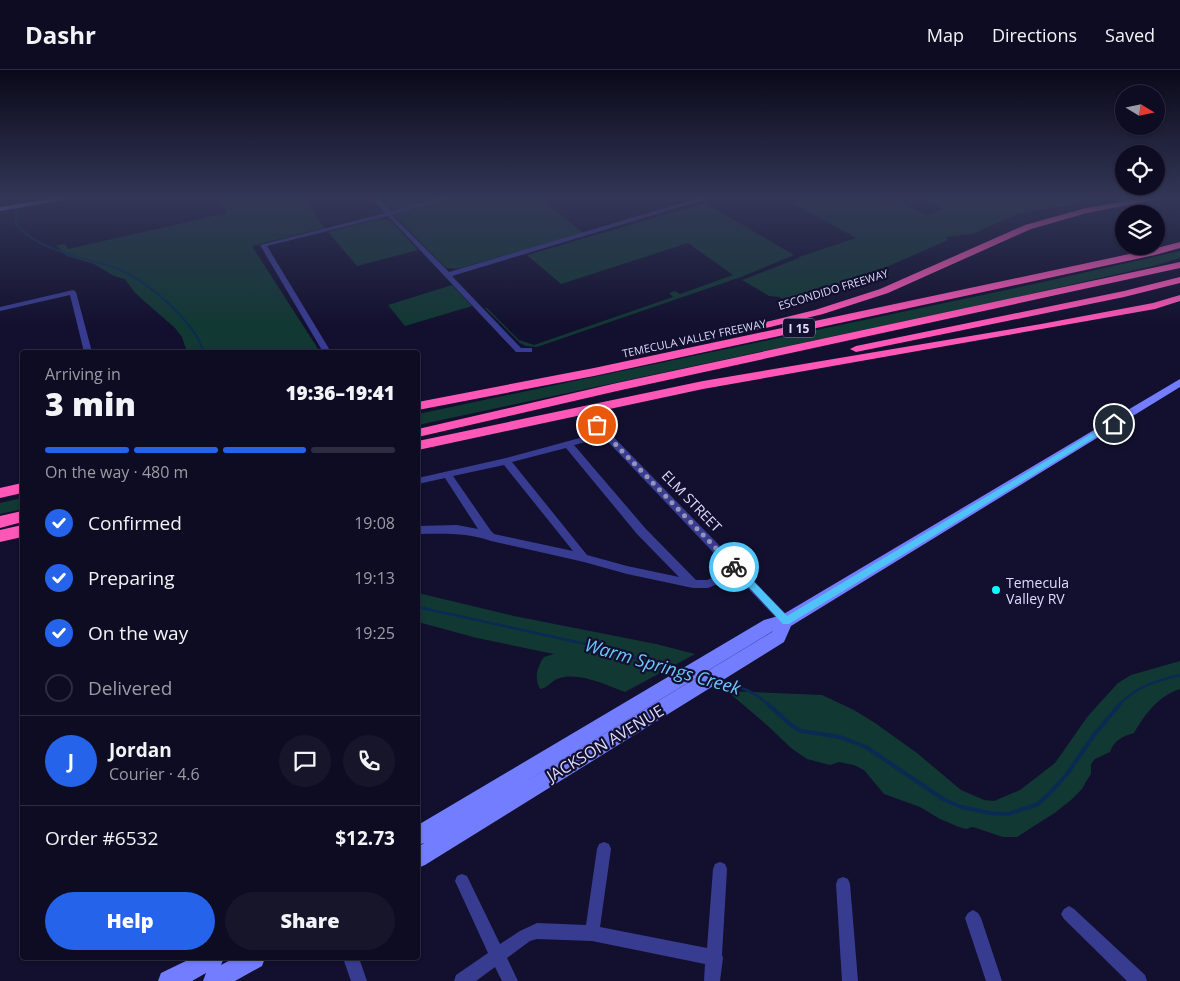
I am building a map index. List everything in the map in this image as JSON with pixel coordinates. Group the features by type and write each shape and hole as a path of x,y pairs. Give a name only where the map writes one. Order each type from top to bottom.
{"highway":[{"name":"ESCONDIDO FREEWAY","path":"420,405 819,312 899,284 994,241"},
{"name":"TEMECULA VALLEY FREEWAY","path":"420,405 614,368 1180,245"},
{"name":"I 15","path":"420,433 617,387 1180,265"},
{"path":"920,322 1030,304 1180,273"},
{"path":"703,385 782,364 1106,298 1180,280"},
{"path":"420,446 703,385 1041,327 1155,306 1180,298"},
{"path":"0,493 20,488"},
{"path":"0,522 20,517"},
{"path":"0,536 20,531"}],"main road":[{"name":"JACKSON AVENUE","path":"420,853 426,838 656,703 720,662 778,637 786,621 1180,382"},
{"path":"169,981 209,960"},
{"path":"214,981 251,960"}],"street":[{"path":"281,241 263,245 326,350"},
{"path":"414,241 519,350 529,350"},
{"path":"447,275 563,241"},
{"path":"0,309 73,292 88,350"},
{"name":"ELM STREET","path":"597,425 786,621"},
{"path":"420,481 506,461 586,439"},
{"path":"568,444 641,531 693,584"},
{"path":"506,461 584,558"},
{"path":"447,474 487,534 491,537 584,558 626,570 693,584 708,584 738,571"},
{"path":"420,530 458,530 487,534"},
{"path":"592,933 604,848"},
{"path":"712,981 720,869"},
{"path":"462,881 496,956 510,981"},
{"path":"843,884 850,981"},
{"path":"1069,914 1139,981"},
{"path":"973,918 994,981"},
{"path":"462,981 525,936 537,931 592,933 715,958"},
{"path":"352,960 360,981"}],"green space":[{"path":"105,241 274,241 252,246 319,350 186,350 182,337 175,328 135,293 125,279 114,276 94,264 67,256 56,245 65,244 68,249"},
{"path":"335,241 409,241 418,250 357,266"},
{"path":"419,241 557,241 457,269 446,268"},
{"path":"577,241 769,241 794,255 741,277 537,347 526,346 520,343 485,308 519,340 534,345 673,297 669,293 675,291 680,294 733,275 688,243 561,284 527,255"},
{"path":"848,241 947,241 852,282 789,303 779,297 769,296 742,280 799,257"},
{"path":"1180,251 1180,258 1157,265 1008,299 420,425 420,414 1034,284"},
{"path":"452,285 472,306 405,326 388,305"},
{"path":"20,498 20,509 0,514 0,503"},
{"path":"420,593 514,616 656,644 695,654 625,692 593,680 576,677 557,679 540,689 537,673 540,665 544,657 554,654 477,638 420,623"},
{"path":"1180,661 1180,689 1165,696 1153,706 1134,733 1119,739 1110,752 1095,759 1091,764 1091,774 1082,789 1071,800 1017,837 1003,837 973,827 966,829 959,827 940,819 920,807 884,794 864,770 854,765 839,762 830,765 807,759 791,748 727,691 822,695 854,710 875,723 917,753 961,790 984,800 994,801 1020,790 1055,763 1088,716 1118,683 1131,675"}],"waterway":[{"name":"Warm Springs Creek","path":"36,241 61,252 113,267 136,278 159,295 180,315 196,335 203,350"},
{"name":"Warm Springs Creek","path":"420,607 599,647 679,672"},
{"name":"Warm Springs Creek","path":"1120,705 1139,689 1180,675"},
{"name":"Warm Springs Creek","path":"716,682 744,689 769,705"},
{"name":"Warm Springs Creek","path":"768,704 791,725 801,731 840,737 866,747 943,799 961,807 990,813 1008,814 1038,804 1049,794 1067,774 1094,735 1120,705"}],"way so far":[{"path":"597,425 734,567"}],"place":[{"name":"Temecula Valley RV","path":"996,590"}],"route":[{"path":"734,567 786,621 1114,424"}]}
